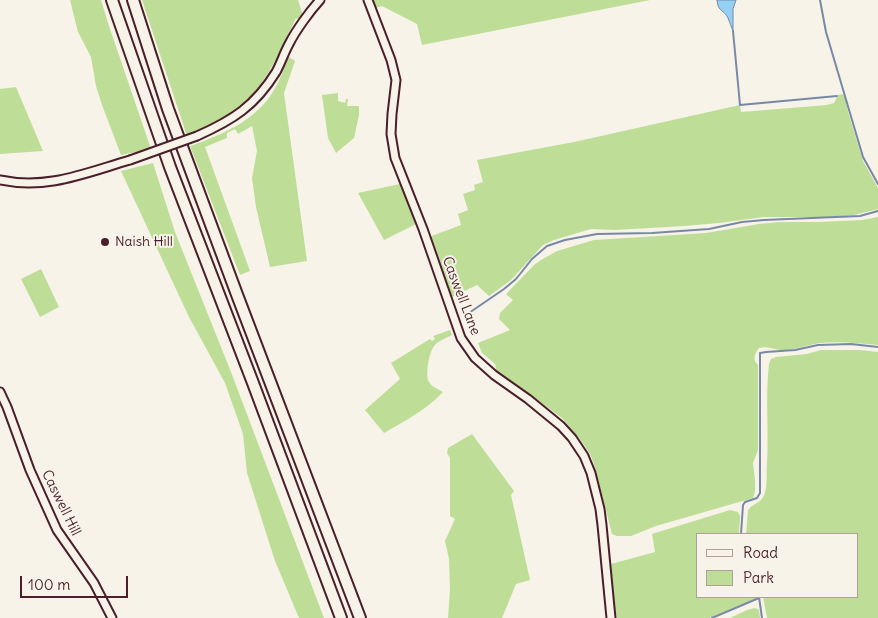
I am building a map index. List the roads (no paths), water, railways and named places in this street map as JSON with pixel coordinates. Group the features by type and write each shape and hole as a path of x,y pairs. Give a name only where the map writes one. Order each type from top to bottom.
{"highway":[{"path":"112,0 170,167 341,618"},
{"path":"133,0 180,143 360,618"}],"street":[{"path":"0,180 34,184 60,181 130,160 222,125 243,111 263,91 277,70 289,42 320,0"},
{"name":"Caswell Lane","path":"368,0 391,60 396,80 392,114 395,158 424,229 461,338 475,358 561,426 584,456 591,473 602,526 610,618"},
{"name":"Caswell Hill","path":"0,392 8,407 30,470 57,530 94,583 112,618"}],"water":[{"path":"717,0 736,0 733,9 733,31 729,20 720,9"}],"waterway":[{"path":"820,0 826,32 863,157 878,184"},
{"path":"733,31 740,105 837,96"},
{"path":"466,315 516,279 532,259 547,246 565,240 597,234 709,229 742,222 764,220 860,216 878,211"},
{"path":"741,533 743,505 745,502 757,498 760,493 760,353 795,350 818,345 851,344 878,347"},
{"path":"759,598 762,618"},
{"path":"712,618 759,598"}],"place":[{"name":"Naish Hill","path":"105,242"}]}
